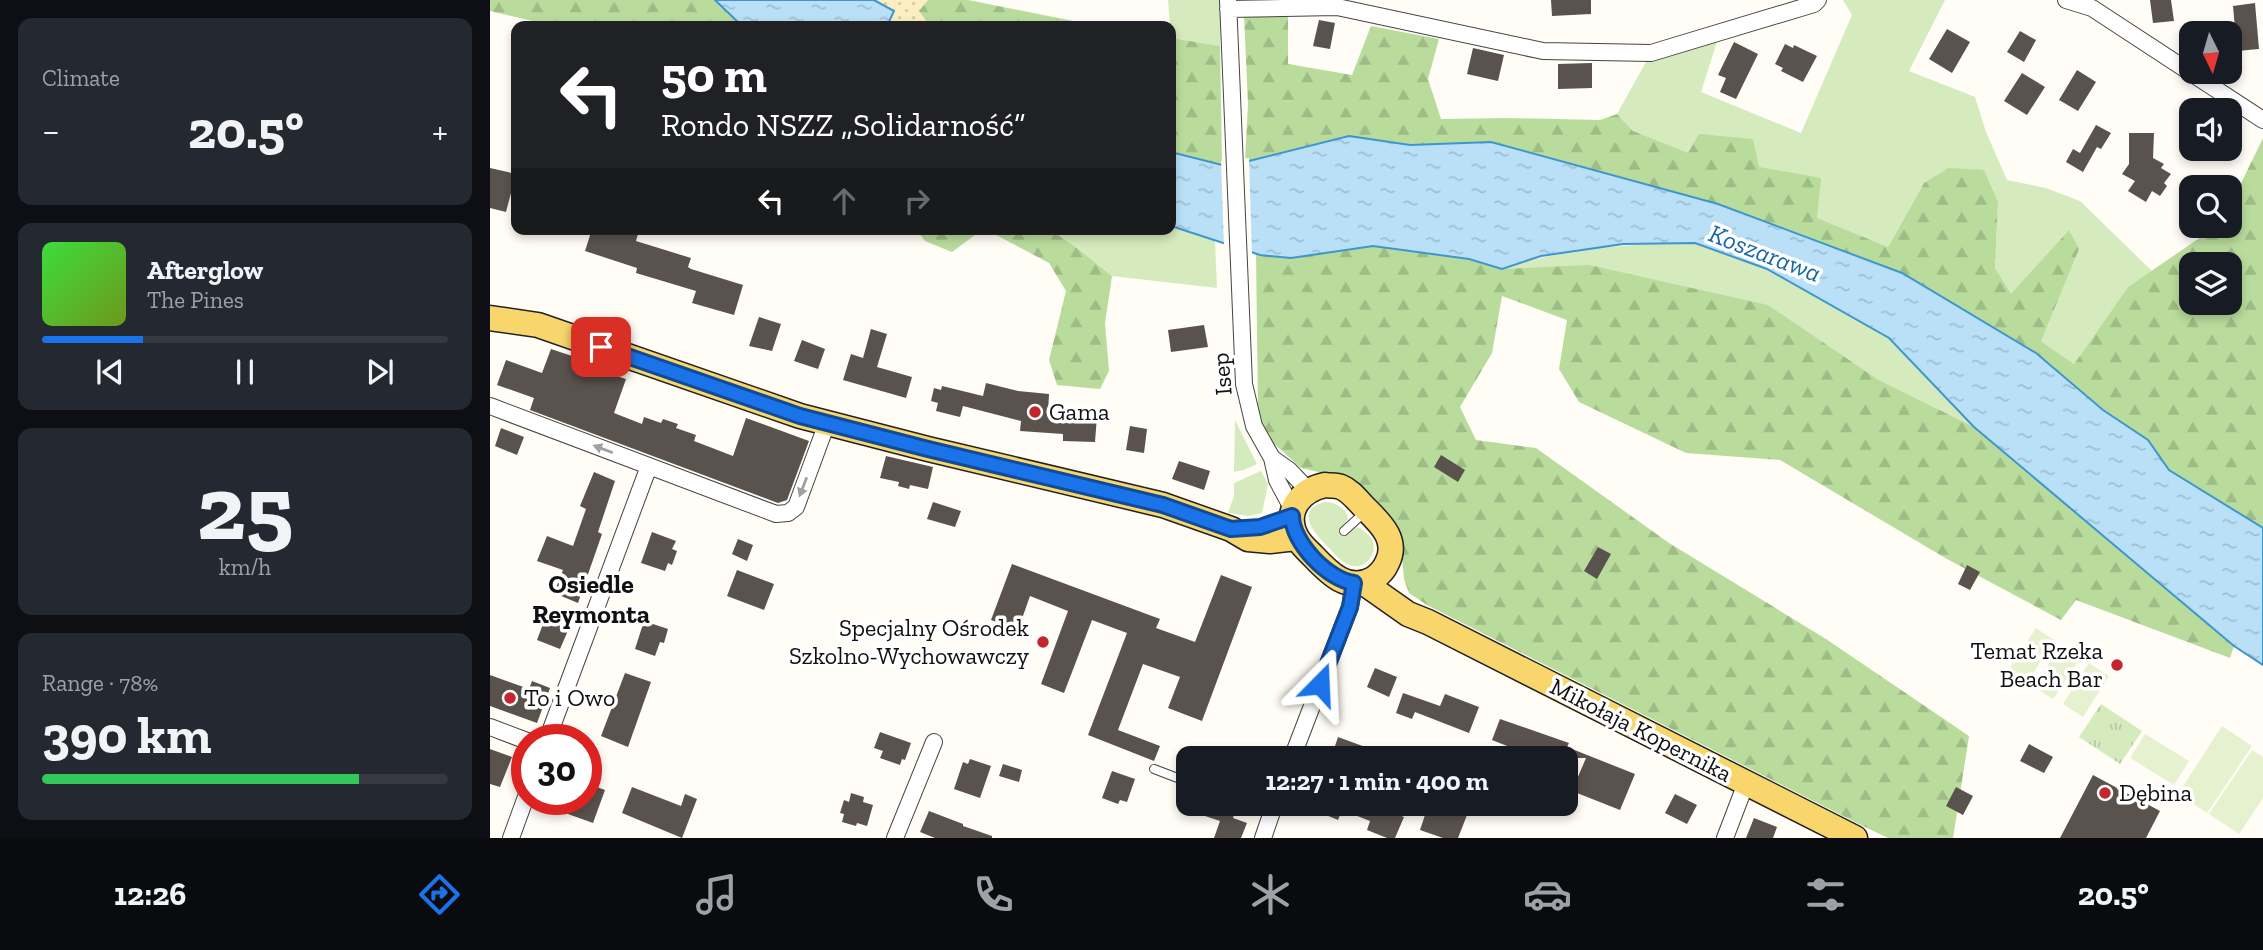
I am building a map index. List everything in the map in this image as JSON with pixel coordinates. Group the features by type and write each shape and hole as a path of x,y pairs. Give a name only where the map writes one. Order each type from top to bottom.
{"main road":[{"path":"490,318 538,325 800,416 1163,505 1231,529 1248,539 1258,540 1297,514 1325,485 1341,487 1353,495 1382,526 1389,539 1391,552 1367,578 1334,577 1297,514"},
{"name":"Mikołaja Kopernika","path":"1367,578 1428,622 1855,838"}],"street":[{"path":"1228,4 1336,7 1543,51 1651,53 1814,4 1818,0"},
{"path":"2066,0 2092,8 2263,120"},
{"name":"Isep","path":"1228,4 1246,396 1257,433 1272,458 1277,480 1297,514"},
{"path":"490,406 776,514 788,513 796,507 827,423"},
{"name":"Isep","path":"1272,458 1289,470 1297,514"},
{"path":"553,724 649,466"},
{"path":"1297,746 1350,607 1367,578"},
{"path":"490,727 511,735"},
{"path":"897,837 934,742"},
{"path":"1725,838 1746,783"},
{"path":"511,838 519,815"},
{"path":"1262,838 1270,816"}],"lane":[{"path":"1345,531 1367,510"},
{"path":"1154,769 1176,777"}],"green space":[{"path":"490,0 715,0 737,21 533,21 490,11"},
{"path":"928,0 968,0 1073,21 926,21 918,11"},
{"path":"1168,0 1220,0 1220,46 1176,39 1176,21 1170,21"},
{"path":"1843,0 1945,0 1909,71 1975,97 1986,132 2007,180 2046,188 2080,201 2152,271 2128,287 2074,364 2041,341 2068,231 2011,295 1995,268 1998,202 1924,183 1888,247 1816,218 1759,167 1688,154 1633,131 1617,114 1651,53 1720,32 1701,92 1801,133 1852,15"},
{"path":"1288,14 1288,64 1352,75 1371,26 1439,39 1428,79 1441,119 1600,120 1617,114 1633,131 1688,153 1699,134 1753,139 1759,167 1821,178 1817,218 1888,247 1924,183 1949,168 1984,170 1998,202 1995,268 2011,294 2069,230 2079,249 2041,341 2074,364 2128,287 2179,252 2179,315 2242,315 2242,252 2179,252 2199,238 2242,238 2242,181 2263,138 2263,528 2169,470 2148,440 1902,273 1718,204 1491,142 1410,145 1349,136 1245,162 1248,104 1244,15"},
{"path":"1176,39 1220,46 1222,165 1176,153"},
{"path":"1176,228 1215,240 1217,288 1112,276 1058,235 1176,235"},
{"path":"920,235 975,235 952,252 925,241"},
{"path":"996,235 1058,235 1112,276 1105,323 1109,371 1100,389 1057,385 1049,360 1066,291 1049,263"},
{"path":"1695,243 1767,269 1889,338 1974,427 1877,379 1502,269 1574,251 1645,244"},
{"path":"1373,246 1469,259 1502,269 1589,265 1768,305 1877,379 1974,427 2234,646 2230,658 2076,600 2061,620 1947,559 1780,460 1686,453 1579,402 1559,369 1567,320 1502,296 1492,353 1460,407 1476,440 1536,448 1669,543 1826,639 1969,736 1953,838 1888,838 1863,826 1427,605 1409,593 1404,579 1401,546 1340,477 1301,468 1269,439 1261,424 1258,409 1256,254 1291,258"},
{"path":"1235,420 1257,464 1234,472"},
{"path":"1261,471 1268,484 1262,513 1248,516 1228,513 1234,496 1234,483"},
{"path":"1325,502 1337,505 1346,512 1348,519 1341,528 1347,534 1355,527 1360,528 1372,539 1372,555 1360,566 1343,562 1313,529 1308,516 1310,511"},
{"path":"2036,628 2054,640 2029,680 2010,668"},
{"path":"2060,646 2080,658 2053,699 2034,687"},
{"path":"2089,663 2109,676 2083,717 2063,704"},
{"path":"2101,704 2142,731 2120,764 2079,737"},
{"path":"2222,726 2252,746 2207,813 2178,794"},
{"path":"2145,734 2189,761 2174,785 2130,758"},
{"path":"2252,750 2263,757 2263,798 2239,834 2209,814"}],"sand":[{"path":"874,0 928,0 919,11 926,21 889,21 894,11"}],"water":[{"path":"715,0 874,0 894,11 889,21 737,21"},
{"name":"Koszarawa","path":"1349,136 1410,145 1491,142 1718,204 1902,273 2036,353 2103,410 2148,440 2169,470 2263,528 2263,665 2234,646 1974,427 1889,338 1767,269 1695,243 1623,244 1541,256 1502,269 1469,259 1373,246 1291,258 1260,255 1176,228 1176,153 1222,165 1245,162"}],"pier":[{"path":"1249,158 1252,256 1224,246 1221,161"}],"building":[{"path":"1551,0 1591,0 1591,14 1552,16"},
{"path":"2150,0 2171,0 2174,21 2153,23"},
{"path":"2255,3 2259,49 2242,51 2242,21 2234,21 2233,6"},
{"path":"1319,20 1335,23 1330,49 1313,46"},
{"path":"1947,29 1970,42 1952,73 1929,59"},
{"path":"2020,31 2036,40 2024,62 2007,52"},
{"path":"1734,42 1758,54 1736,99 1720,92 1726,78 1718,75"},
{"path":"1785,44 1793,48 1794,45 1817,56 1803,82 1781,71 1783,68 1775,64"},
{"path":"1473,48 1504,55 1498,81 1467,74"},
{"path":"1592,63 1592,88 1558,89 1558,64"},
{"path":"2077,70 2096,82 2078,111 2059,100"},
{"path":"2022,73 2045,87 2027,115 2004,101"},
{"path":"2096,125 2111,133 2101,149 2097,147 2083,172 2066,162 2073,149 2080,153"},
{"path":"2129,133 2154,133 2153,158 2164,164 2161,168 2171,174 2164,183 2167,186 2160,196 2152,191 2146,202 2128,191 2135,181 2122,174 2129,164"},
{"path":"490,168 511,173 511,193 506,212 490,208"},
{"path":"590,235 638,235 636,241 691,258 688,267 691,269 743,285 734,315 692,303 696,291 636,273 637,268 585,251"},
{"path":"759,317 781,324 772,351 749,346"},
{"path":"1204,325 1208,347 1171,352 1168,330"},
{"path":"871,329 887,334 877,367 912,377 906,398 843,380 851,354 863,358"},
{"path":"802,340 825,349 818,369 794,361"},
{"path":"551,349 593,363 591,368 626,379 614,413 642,424 644,417 661,423 663,419 678,424 676,428 696,435 694,441 733,456 746,418 809,441 787,500 778,503 530,410 534,398 497,385 506,360 542,373"},
{"path":"986,383 1018,391 1049,394 1048,413 1097,416 1095,442 1063,441 1063,434 1020,431 1021,421 963,406 960,417 936,411 938,403 931,401 934,388 941,390 942,386 983,396"},
{"path":"1130,426 1147,429 1144,453 1126,450"},
{"path":"501,428 524,437 517,455 495,446"},
{"path":"1441,455 1465,470 1458,482 1434,467"},
{"path":"886,456 933,467 928,489 910,485 909,489 898,486 899,482 880,478"},
{"path":"1179,461 1210,471 1204,490 1172,479"},
{"path":"594,472 615,481 598,532 602,534 578,603 554,593 563,570 537,561 547,536 573,546 586,509 580,506"},
{"path":"933,502 961,511 955,527 927,519"},
{"path":"652,532 676,541 672,549 677,551 672,565 668,563 665,571 641,563"},
{"path":"738,539 753,545 747,561 732,554"},
{"path":"1598,547 1611,554 1597,579 1584,571"},
{"path":"1012,564 1160,619 1156,628 1195,642 1221,575 1252,587 1202,721 1168,708 1180,677 1143,664 1118,730 1160,746 1154,761 1088,735 1127,633 1092,620 1064,693 1041,684 1068,611 1030,596 1018,630 991,620"},
{"path":"1967,565 1980,572 1970,590 1958,584"},
{"path":"737,570 774,584 764,610 727,596"},
{"path":"546,616 570,626 560,649 537,640"},
{"path":"644,621 668,629 664,643 660,642 655,656 635,649"},
{"path":"1375,668 1397,677 1389,697 1367,687"},
{"path":"625,673 651,682 628,747 602,736"},
{"path":"490,675 529,689 532,681 550,688 537,723 490,706"},
{"path":"1403,693 1440,706 1445,694 1479,707 1469,733 1415,712 1412,719 1396,713"},
{"path":"1500,719 1569,743 1568,746 1507,746 1492,740"},
{"path":"880,732 911,743 905,760 902,759 900,765 880,758 883,751 874,748"},
{"path":"1338,737 1363,746 1335,746"},
{"path":"2029,744 2053,757 2044,773 2020,761"},
{"path":"490,749 511,757 511,760 500,787 490,784"},
{"path":"1578,751 1635,774 1620,810 1578,793 1578,777 1586,758 1578,758"},
{"path":"970,759 991,766 980,798 954,789 963,762 968,764"},
{"path":"1003,764 1022,770 1019,782 999,776"},
{"path":"1112,771 1135,779 1127,802 1120,800 1118,804 1102,798"},
{"name":"Dębina","path":"2093,775 2160,811 2146,838 2060,838"},
{"path":"632,787 681,806 685,794 697,799 682,838 622,813"},
{"path":"1956,787 1973,796 1963,815 1946,806"},
{"path":"851,793 864,797 863,802 873,805 867,826 842,822 844,814 840,813 844,800 849,802"},
{"path":"1675,794 1697,805 1687,824 1665,813"},
{"path":"929,811 992,838 935,838 920,832"},
{"path":"571,815 596,815 593,823"},
{"path":"1205,816 1234,816 1247,823 1241,838 1214,838 1220,821"},
{"path":"1357,816 1404,817 1395,838 1387,838 1367,830 1370,821"},
{"path":"1425,816 1467,816 1458,838 1443,838 1420,830"},
{"path":"1754,818 1777,827 1773,838 1746,838"}],"place":[{"name":"Gama","path":"1035,412"},
{"name":"Specjalny Ośrodek Szkolno-Wychowawczy","path":"1043,642"},
{"name":"Temat Rzeka Beach Bar","path":"2117,665"},
{"name":"To i Owo","path":"510,698"},
{"name":"Dębina","path":"2105,793"}],"district":[{"name":"Osiedle Reymonta","path":"591,599"}],"route":[{"path":"601,347 800,416 1163,505 1231,529 1260,527 1292,516 1296,538 1334,577 1354,583 1350,607 1320,684"}]}
